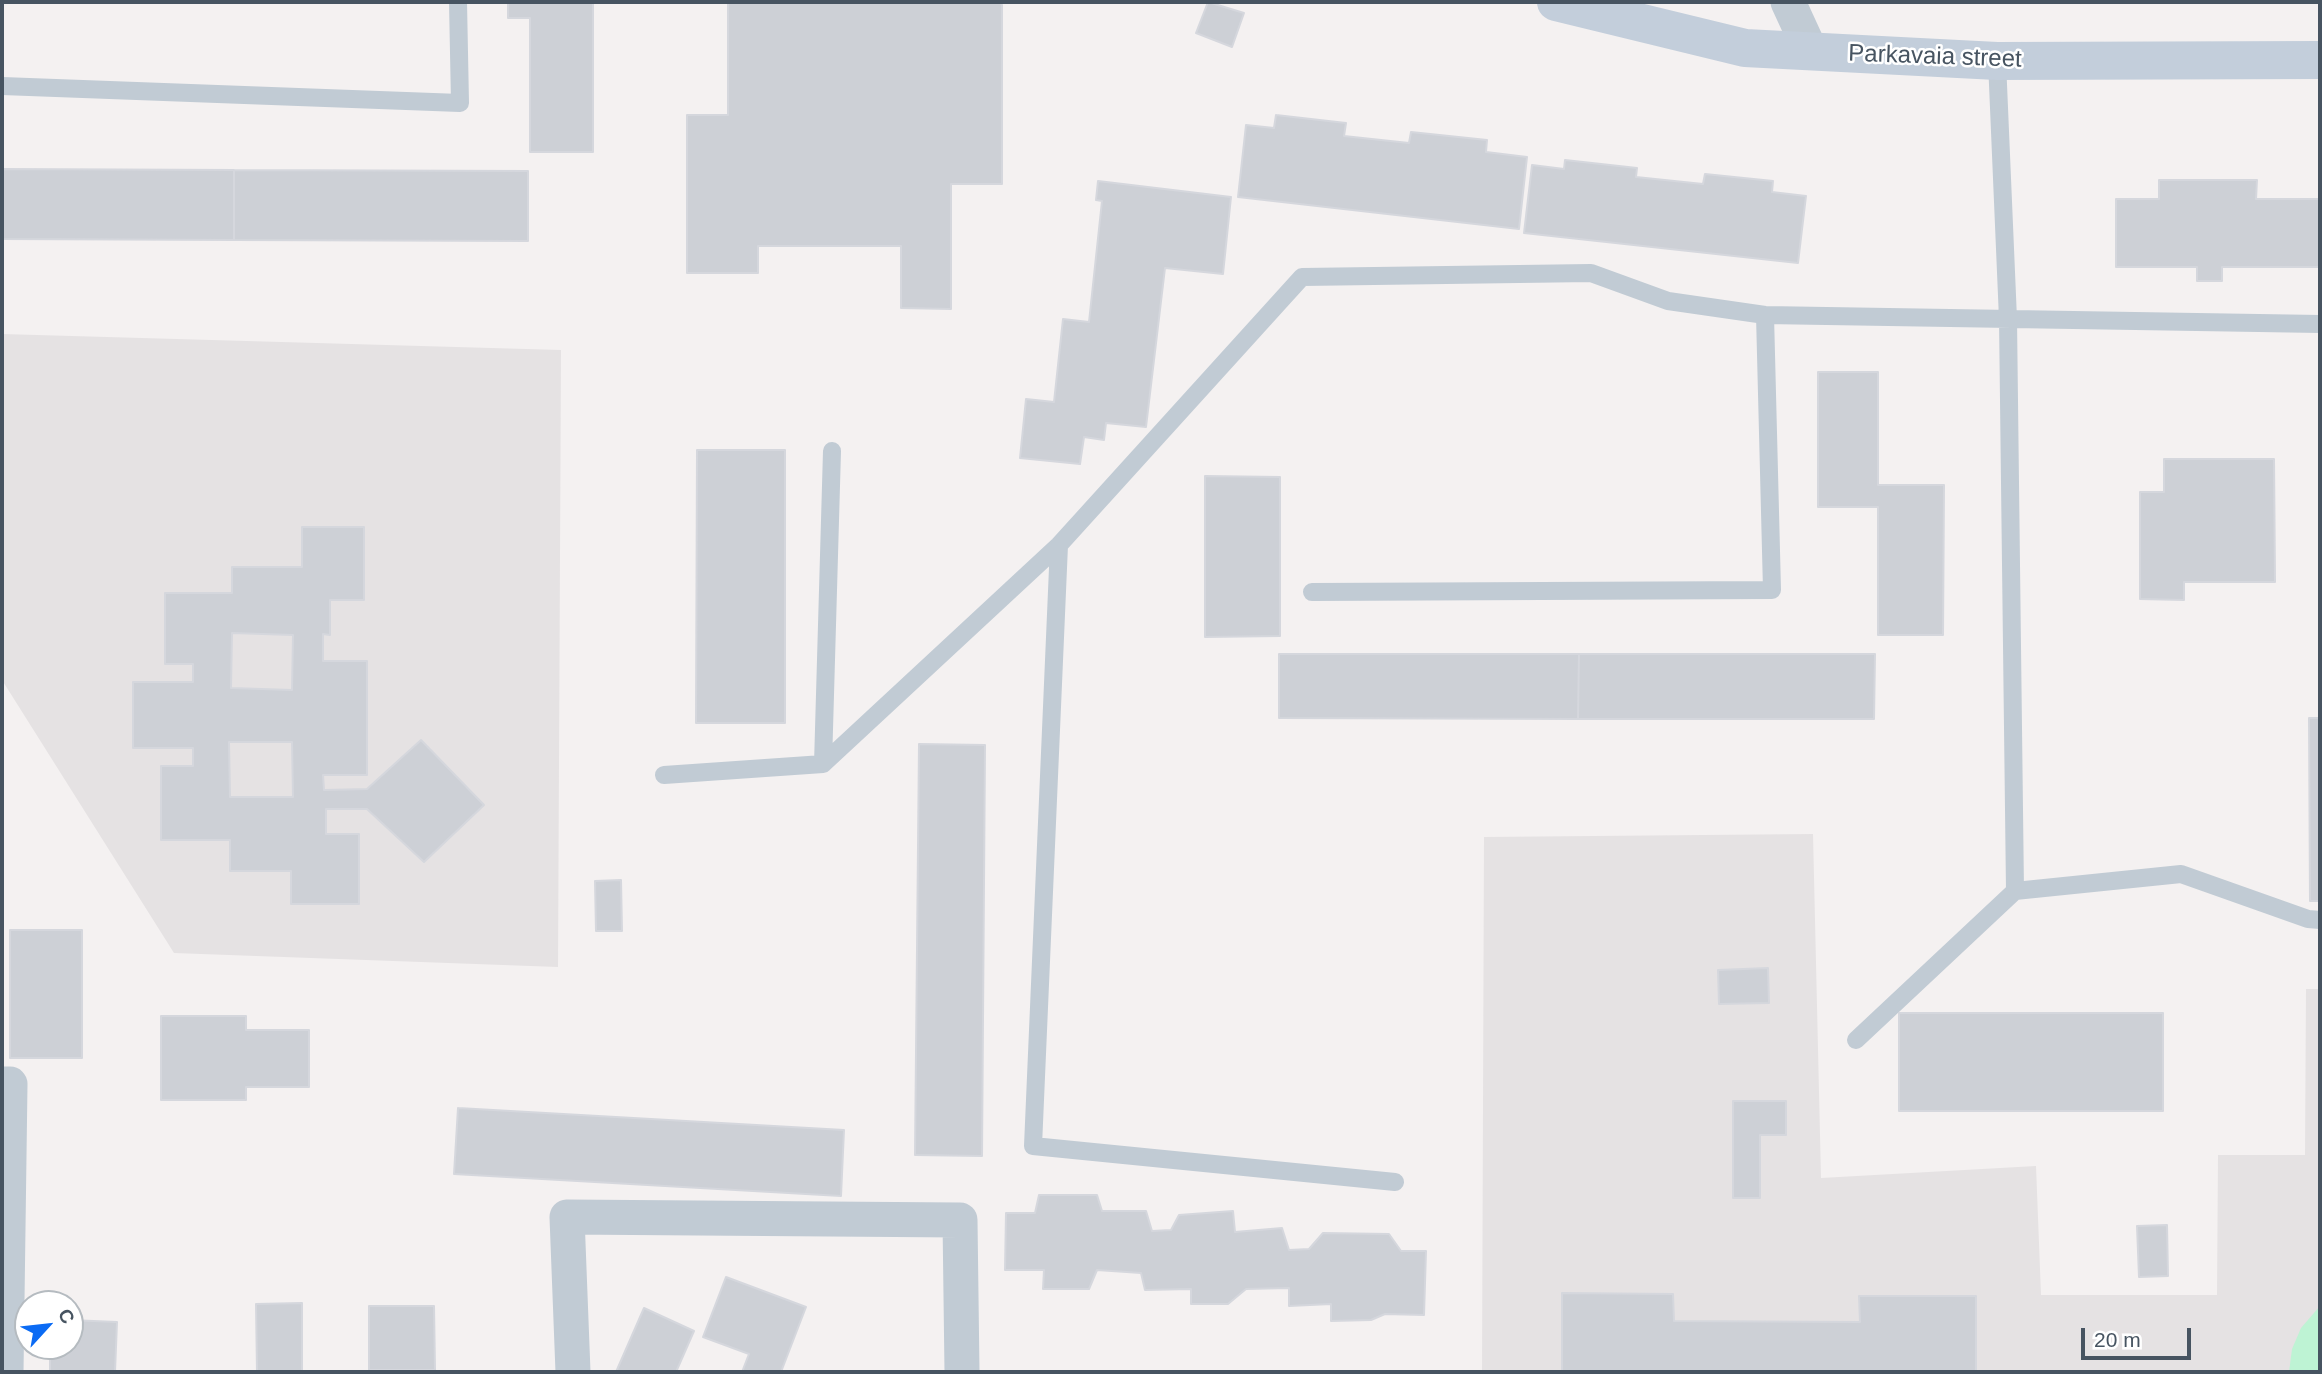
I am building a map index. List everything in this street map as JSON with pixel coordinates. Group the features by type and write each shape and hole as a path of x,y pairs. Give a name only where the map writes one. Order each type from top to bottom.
{"main road":[{"name":"Parkavaia street","path":"1556,2 1745,48 1997,61 2320,60"}],"street":[{"path":"1788,2 1811,52"},
{"path":"6,1084 6,1372"},
{"path":"573,1372 567,1217 960,1220 962,1372"}],"lane":[{"path":"2,86 460,103 458,2"},
{"path":"1997,61 2008,319 2015,891"},
{"path":"664,775 823,764 1059,545 1302,277 1591,273 1668,301 1765,315 2320,324"},
{"path":"1312,593 1772,590 1765,315"},
{"path":"823,764 832,452"},
{"path":"1059,545 1033,1146 1395,1182"},
{"path":"1856,1040 2015,891 2181,874 2308,919 2320,920"}],"shaded area":[{"path":"2,334 561,350 558,967 174,953 2,680"},
{"path":"1813,834 1821,1178 2036,1166 2041,1295 2217,1295 2218,1155 2305,1155 2306,989 2320,989 2320,1372 1482,1372 1484,837"}],"green space":[{"path":"2320,1306 2320,1372 2289,1372 2292,1349 2301,1328"}],"building":[{"path":"508,2 593,2 593,152 530,152 530,18 508,18"},
{"path":"728,2 1000,2 1002,184 951,184 951,309 901,308 901,246 758,246 758,273 687,273 687,115 728,115"},
{"path":"1208,2 1244,13 1232,47 1196,33"},
{"path":"1276,115 1346,123 1344,136 1409,143 1411,132 1487,140 1486,152 1527,157 1519,229 1238,197 1246,125 1274,128"},
{"path":"1565,160 1637,168 1636,177 1703,184 1705,174 1773,181 1772,192 1806,196 1798,263 1524,233 1532,165 1564,169"},
{"path":"2,169 234,170 234,240 2,239"},
{"path":"234,170 528,171 528,241 234,240"},
{"path":"2159,180 2257,180 2256,199 2320,199 2320,267 2222,267 2222,281 2197,281 2197,267 2116,267 2116,199 2159,199"},
{"path":"1098,181 1231,197 1223,274 1165,268 1146,427 1106,423 1104,440 1084,437 1080,464 1020,458 1026,399 1054,402 1063,319 1089,322 1102,201 1096,200"},
{"path":"1818,372 1878,372 1878,485 1944,485 1943,635 1878,635 1878,507 1818,507"},
{"path":"697,450 785,450 785,723 696,723"},
{"path":"2164,459 2274,459 2275,582 2184,582 2184,600 2140,599 2140,492 2164,492"},
{"path":"1205,476 1280,477 1280,636 1205,637"},
{"path":"302,527 364,527 364,600 330,600 330,635 323,634 323,661 367,661 367,775 323,775 324,790 367,789 421,740 484,805 424,862 367,809 326,809 326,834 359,834 359,904 291,904 291,871 230,871 230,840 161,840 161,766 193,766 193,748 133,748 133,682 193,682 193,664 165,664 165,593 232,593 232,567 302,567","holes":["232,633 293,635 292,690 231,688","229,742 292,742 293,797 230,797"]},
{"path":"1279,654 1579,654 1578,719 1279,718"},
{"path":"1579,654 1875,654 1874,719 1578,719"},
{"path":"2309,718 2320,718 2320,901 2310,901"},
{"path":"919,744 985,745 982,1156 915,1155"},
{"path":"621,880 622,931 596,931 595,881"},
{"path":"10,930 82,930 82,1058 10,1058"},
{"path":"1768,968 1769,1003 1719,1004 1718,970"},
{"path":"1899,1013 2163,1013 2163,1111 1899,1111"},
{"path":"161,1016 246,1016 246,1030 309,1030 309,1087 246,1087 246,1100 161,1100"},
{"path":"1733,1101 1786,1101 1786,1135 1760,1135 1760,1198 1733,1198"},
{"path":"458,1108 844,1130 841,1196 454,1174"},
{"path":"1039,1195 1097,1195 1102,1211 1146,1211 1152,1231 1171,1230 1179,1215 1233,1211 1235,1232 1282,1228 1289,1250 1309,1249 1323,1233 1389,1234 1401,1251 1426,1251 1424,1315 1385,1314 1371,1320 1331,1321 1331,1304 1289,1306 1289,1288 1246,1289 1228,1304 1191,1304 1191,1289 1145,1290 1141,1273 1097,1270 1089,1289 1043,1289 1044,1270 1005,1270 1006,1213 1035,1213"},
{"path":"2167,1225 2168,1276 2139,1277 2137,1226"},
{"path":"726,1277 806,1307 781,1372 742,1372 749,1354 703,1337"},
{"path":"1562,1293 1673,1294 1674,1321 1860,1322 1859,1296 1976,1296 1976,1372 1562,1372"},
{"path":"302,1303 302,1372 257,1372 256,1304"},
{"path":"369,1306 434,1306 435,1370 369,1370"},
{"path":"644,1308 694,1331 676,1372 616,1372"},
{"path":"84,1321 117,1322 115,1372 50,1372 50,1360 84,1360"}]}
